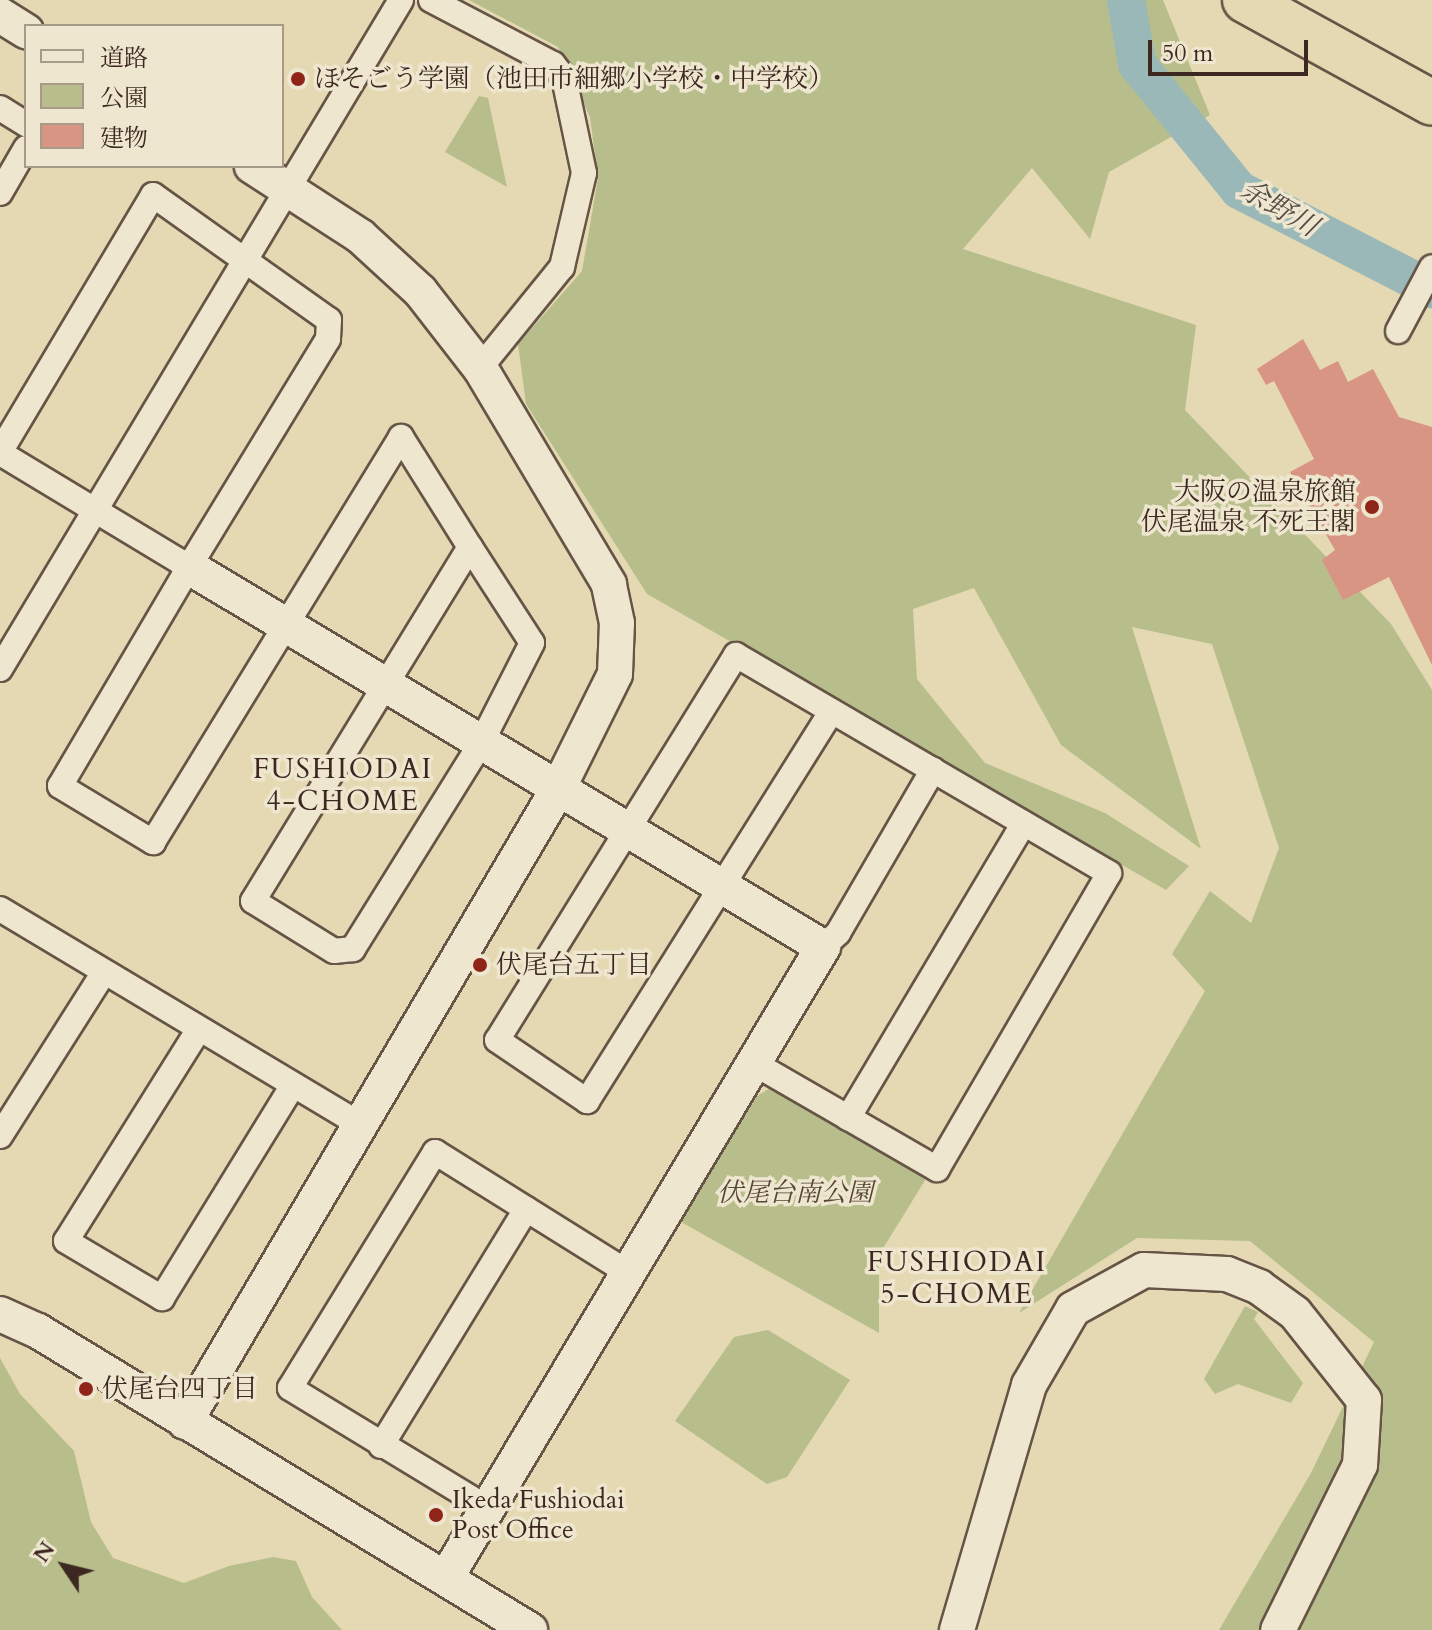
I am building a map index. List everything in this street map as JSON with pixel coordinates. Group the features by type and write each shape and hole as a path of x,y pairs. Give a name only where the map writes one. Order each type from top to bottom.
{"highway":[{"path":"1245,0 1432,103"}],"street":[{"path":"0,669 401,0"},
{"path":"431,0 553,64 564,78 584,173 562,267 480,368"},
{"path":"0,15 24,30"},
{"path":"0,108 24,123"},
{"path":"0,193 24,151"},
{"path":"185,1422 357,1123 558,789 615,674 617,623 609,584 480,368 420,291 360,236 255,168"},
{"path":"470,547 385,686 253,901 334,951 353,949 481,743 532,643 401,437 285,626 153,842 60,786 189,567 328,339 329,320 247,256 153,195 0,453 189,567 285,626 385,686 481,743 721,886 823,947"},
{"path":"1398,331 1432,267"},
{"path":"757,1065 937,1169 1109,873 1022,826 736,655 497,1040 587,1101 830,713"},
{"path":"446,1578 757,1065 823,947 838,933 933,770"},
{"path":"848,1118 1022,826"},
{"path":"1,911 357,1123"},
{"path":"0,1136 104,972"},
{"path":"199,1029 66,1241 162,1298 293,1085"},
{"path":"489,1509 290,1388 435,1152 629,1273"},
{"path":"381,1446 526,1209"},
{"path":"957,1630 966,1616 1029,1385 1073,1309 1144,1270 1227,1274 1259,1287 1295,1313 1364,1400 1360,1465 1278,1630"},
{"path":"0,1314 530,1630"}],"green space":[{"path":"469,0 1163,0 1210,115 1109,172 1090,239 1032,168 963,249 1196,325 1185,410 1391,624 1432,690 1432,1630 1219,1630 1311,1473 1374,1342 1250,1241 1137,1238 1019,1313 1205,991 1172,954 1210,891 1251,923 1279,848 1212,644 1132,627 1201,849 1061,745 974,588 913,609 917,679 985,763 1105,813 1189,866 1166,890 647,594 526,404 518,344 582,271 598,178 590,117 558,47"},
{"path":"479,96 488,98 507,187 445,152"},
{"name":"伏尾台南公園","path":"773,1086 927,1177 879,1255 879,1333 681,1222 757,1096"},
{"path":"1245,1306 1258,1312 1254,1319 1303,1383 1291,1403 1238,1384 1215,1394 1204,1379"},
{"path":"768,1330 850,1380 787,1477 767,1484 675,1421 734,1337"},
{"path":"0,1358 20,1394 74,1451 91,1522 113,1558 184,1583 229,1566 273,1557 296,1561 312,1597 342,1630 0,1630"}],"building":[{"name":"大阪の温泉旅館 伏尾温泉 不死王閣","path":"1303,339 1320,370 1338,361 1348,382 1373,369 1399,417 1432,427 1432,665 1389,577 1343,600 1322,560 1335,550 1290,472 1314,459 1274,381 1266,385 1257,369"}],"waterway":[{"name":"余野川","path":"1126,0 1137,64 1239,190 1432,289"}],"place":[{"name":"ほそごう学園（池田市細郷小学校・中学校）","path":"298,79"},
{"name":"大阪の温泉旅館 伏尾温泉 不死王閣","path":"1372,507"},
{"name":"伏尾台五丁目","path":"480,965"},
{"name":"伏尾台四丁目","path":"86,1389"},
{"name":"Ikeda Fushiodai Post Office","path":"436,1515"}],"district":[{"name":"FUSHIODAI 4-CHOME","path":"343,785"},
{"name":"FUSHIODAI 5-CHOME","path":"957,1278"}]}
